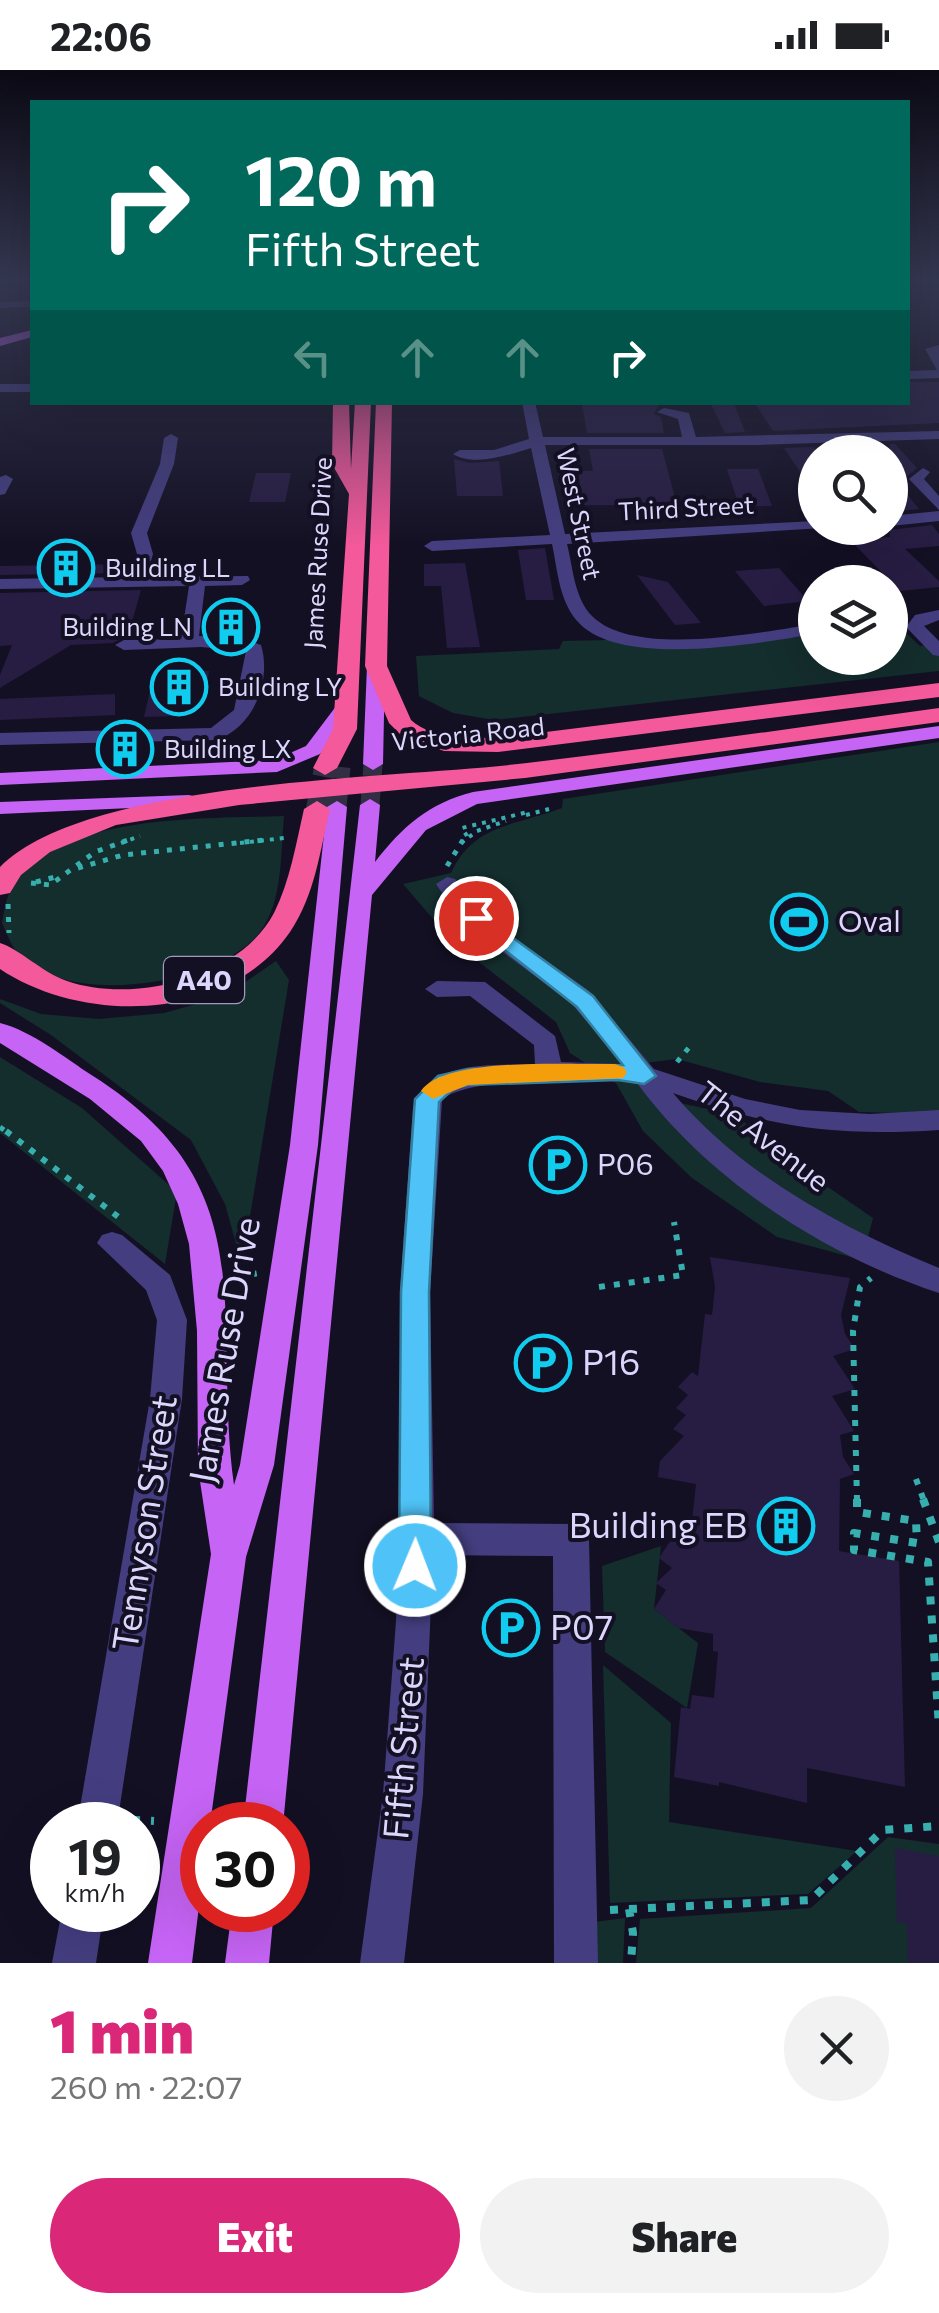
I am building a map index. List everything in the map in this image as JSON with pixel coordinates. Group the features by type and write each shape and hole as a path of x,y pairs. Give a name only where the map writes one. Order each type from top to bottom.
{"highway":[{"path":"341,405 338,461 352,490 358,493"},
{"name":"James Ruse Drive","path":"346,717 363,405"},
{"name":"James Ruse Drive","path":"376,666 384,405"},
{"path":"376,666 402,723 410,730 444,744 470,747 939,690"},
{"name":"Victoria Road","path":"486,768 939,700"},
{"name":"Victoria Road","path":"238,791 486,768 939,715"},
{"path":"333,768 346,717"},
{"path":"5,893 11,870 41,846 76,830 238,791"},
{"name":"A40","path":"5,949 4,959 38,980 79,994 127,997 186,988 229,970 264,946 280,926 296,894 327,808"}],"main road":[{"name":"James Ruse Drive","path":"373,764 376,666"},
{"path":"0,779 277,766 313,750 346,717"},
{"path":"359,896 394,856 413,826 450,805 473,798 939,732"},
{"name":"Victoria Road","path":"0,795 238,791"},
{"name":"Victoria Road","path":"0,806 238,791"},
{"path":"0,806 32,794"},
{"path":"264,1802 370,805"},
{"name":"James Ruse Drive","path":"170,1963 228,1558 257,1464 296,1201 327,808"},
{"path":"0,1031 150,1133 187,1192 210,1281 214,1462 228,1558"},
{"path":"247,1963 251,1932"}],"street":[{"path":"910,375 937,370"},
{"path":"0,388 30,388"},
{"name":"West Street","path":"529,405 576,610 596,627 637,641 668,644 798,632"},
{"path":"664,412 684,416 690,442"},
{"path":"460,454 495,454 538,442 690,442 939,434"},
{"path":"136,581 145,554 139,533 167,464 170,438"},
{"path":"923,472 916,480 939,505"},
{"path":"908,519 939,516"},
{"name":"Third Street","path":"432,546 798,527"},
{"path":"0,584 242,580"},
{"path":"194,582 198,588 188,639 194,644"},
{"path":"908,616 939,613"},
{"path":"935,648 915,624 939,613"},
{"path":"0,740 191,735 229,729 248,710 255,649 242,643 124,645"},
{"name":"The Avenue","path":"448,884 453,895 476,918 585,1002 688,1127 829,1228 892,1262 939,1281"},
{"path":"436,989 476,988 546,1042 549,1074"},
{"name":"Fifth Street","path":"382,1963 402,1794 416,1539 415,1292 428,1099 437,1087 456,1079 549,1074 644,1076 759,1112 872,1122 939,1120"},
{"name":"Tennyson Street","path":"101,1802 166,1398 172,1320 159,1283 112,1243"},
{"path":"416,1539 571,1540 576,1963"},
{"path":"74,1963 79,1932"}],"path":[{"path":"448,884 447,863 456,844 490,825 550,809 557,802"},
{"path":"462,828 467,836"},
{"path":"50,885 32,883 123,855 285,838 294,831"},
{"path":"5,893 5,949"},
{"path":"0,1127 126,1222 112,1243"},
{"path":"599,1287 682,1275 674,1222"},
{"path":"892,1262 860,1287 853,1330 857,1512 916,1521 917,1543 854,1533 854,1550 939,1564"},
{"path":"916,1479 939,1542"},
{"path":"928,1562 939,1726"},
{"path":"594,1912 811,1900 883,1830 939,1826"},
{"path":"629,1909 633,1933 631,1963"}],"green space":[{"path":"908,635 920,646 939,643 939,671 908,674"},
{"path":"798,637 798,675 903,675 494,720 453,713 419,696 416,656 559,649 563,641 607,640 688,649"},
{"path":"939,742 939,1114 859,1112 828,1091 760,1082 677,1059 628,1065 661,1099 736,1115 780,1154 873,1218 862,1260 777,1237 692,1178 643,1131 616,1083 570,1053 556,1022 452,941 403,884 451,873 460,857 483,836 562,808 563,799"},
{"path":"284,816 278,883 270,915 252,941 230,957 201,970 133,984 98,985 66,980 37,969 16,951 2,923 10,892 29,866 58,847 133,825"},
{"path":"276,961 289,980 242,1265 225,1204 191,1140 51,1035 0,1003 0,999 41,1014 99,1019 164,1013 225,996"},
{"path":"0,1057 82,1108 177,1192 165,1264 0,1133"},
{"path":"661,1546 654,1609 698,1643 687,1708 605,1652 602,1566"},
{"path":"603,1665 671,1723 669,1822 857,1851 808,1894 610,1903"},
{"path":"888,1837 939,1844 939,1963 636,1963 640,1919 811,1908"},
{"path":"625,1918 623,1963 593,1963 594,1922"}],"building":[{"path":"910,382 939,382 939,423 773,431 756,405 910,405"},
{"path":"582,405 658,405 654,414 661,417 664,433 587,433"},
{"path":"711,405 735,405 745,432 725,433"},
{"path":"784,448 798,448 798,469"},
{"path":"589,449 662,449 677,505 583,505 578,471 593,471"},
{"path":"908,458 917,468 908,475"},
{"path":"454,459 471,463 499,461 503,496 457,496"},
{"path":"727,469 758,469 772,506 739,506"},
{"path":"256,473 291,473 285,502 249,502"},
{"path":"908,495 919,509 908,510"},
{"path":"932,525 939,534 939,546 905,549 939,581 939,587 908,590 908,565 875,565 855,545 908,545 908,528"},
{"path":"545,548 554,600 526,600 518,550"},
{"path":"465,563 480,647 447,648 441,586 424,586 424,564"},
{"name":"Building LL","path":"130,564 127,573 0,575 0,566"},
{"path":"779,568 798,590 798,602 764,606 735,571"},
{"path":"637,575 668,582 701,623 675,625"},
{"path":"141,590 128,636 112,643 71,645 0,688 0,675 12,645 0,646 0,593"},
{"name":"Building LY","path":"209,671 204,702 197,710 177,716 144,717 154,672"},
{"path":"115,694 115,715 0,720 0,699"},
{"name":"Building EB","path":"710,1257 850,1278 841,1315 845,1334 855,1349 833,1356 855,1389 832,1396 854,1431 840,1435 843,1457 854,1474 840,1479 839,1551 899,1561 905,1787 807,1768 807,1803 719,1782 719,1786 674,1777 681,1707 690,1709 692,1695 714,1698 718,1652 713,1651 713,1634 678,1628 654,1609 666,1590 656,1583 672,1568 659,1558 673,1537 689,1549 696,1484 658,1477 660,1461 684,1436 673,1429 686,1415 676,1408 688,1395 678,1387 692,1372 698,1376 705,1314 712,1315 715,1287"},
{"path":"895,1848 939,1856 939,1963 908,1963 907,1924 897,1922"}],"tunnel":[{"path":"370,805 373,764"},
{"path":"337,807 341,767"},
{"path":"317,809 325,768"}],"slow traffic":[{"path":"433,1091 446,1082 468,1077 615,1072"}],"place":[{"name":"Building LL","path":"66,568"},
{"name":"Building LN","path":"231,627"},
{"name":"Building LY","path":"179,687"},
{"name":"Building LX","path":"125,749"},
{"name":"Oval","path":"799,922"},
{"name":"P06","path":"558,1165"},
{"name":"P16","path":"543,1363"},
{"name":"Building EB","path":"786,1526"},
{"name":"P07","path":"511,1628"}],"route":[{"path":"415,1566 415,1292 420,1168 428,1099 446,1082 468,1077 618,1072 644,1076 603,1021 568,986 476,918"}]}
